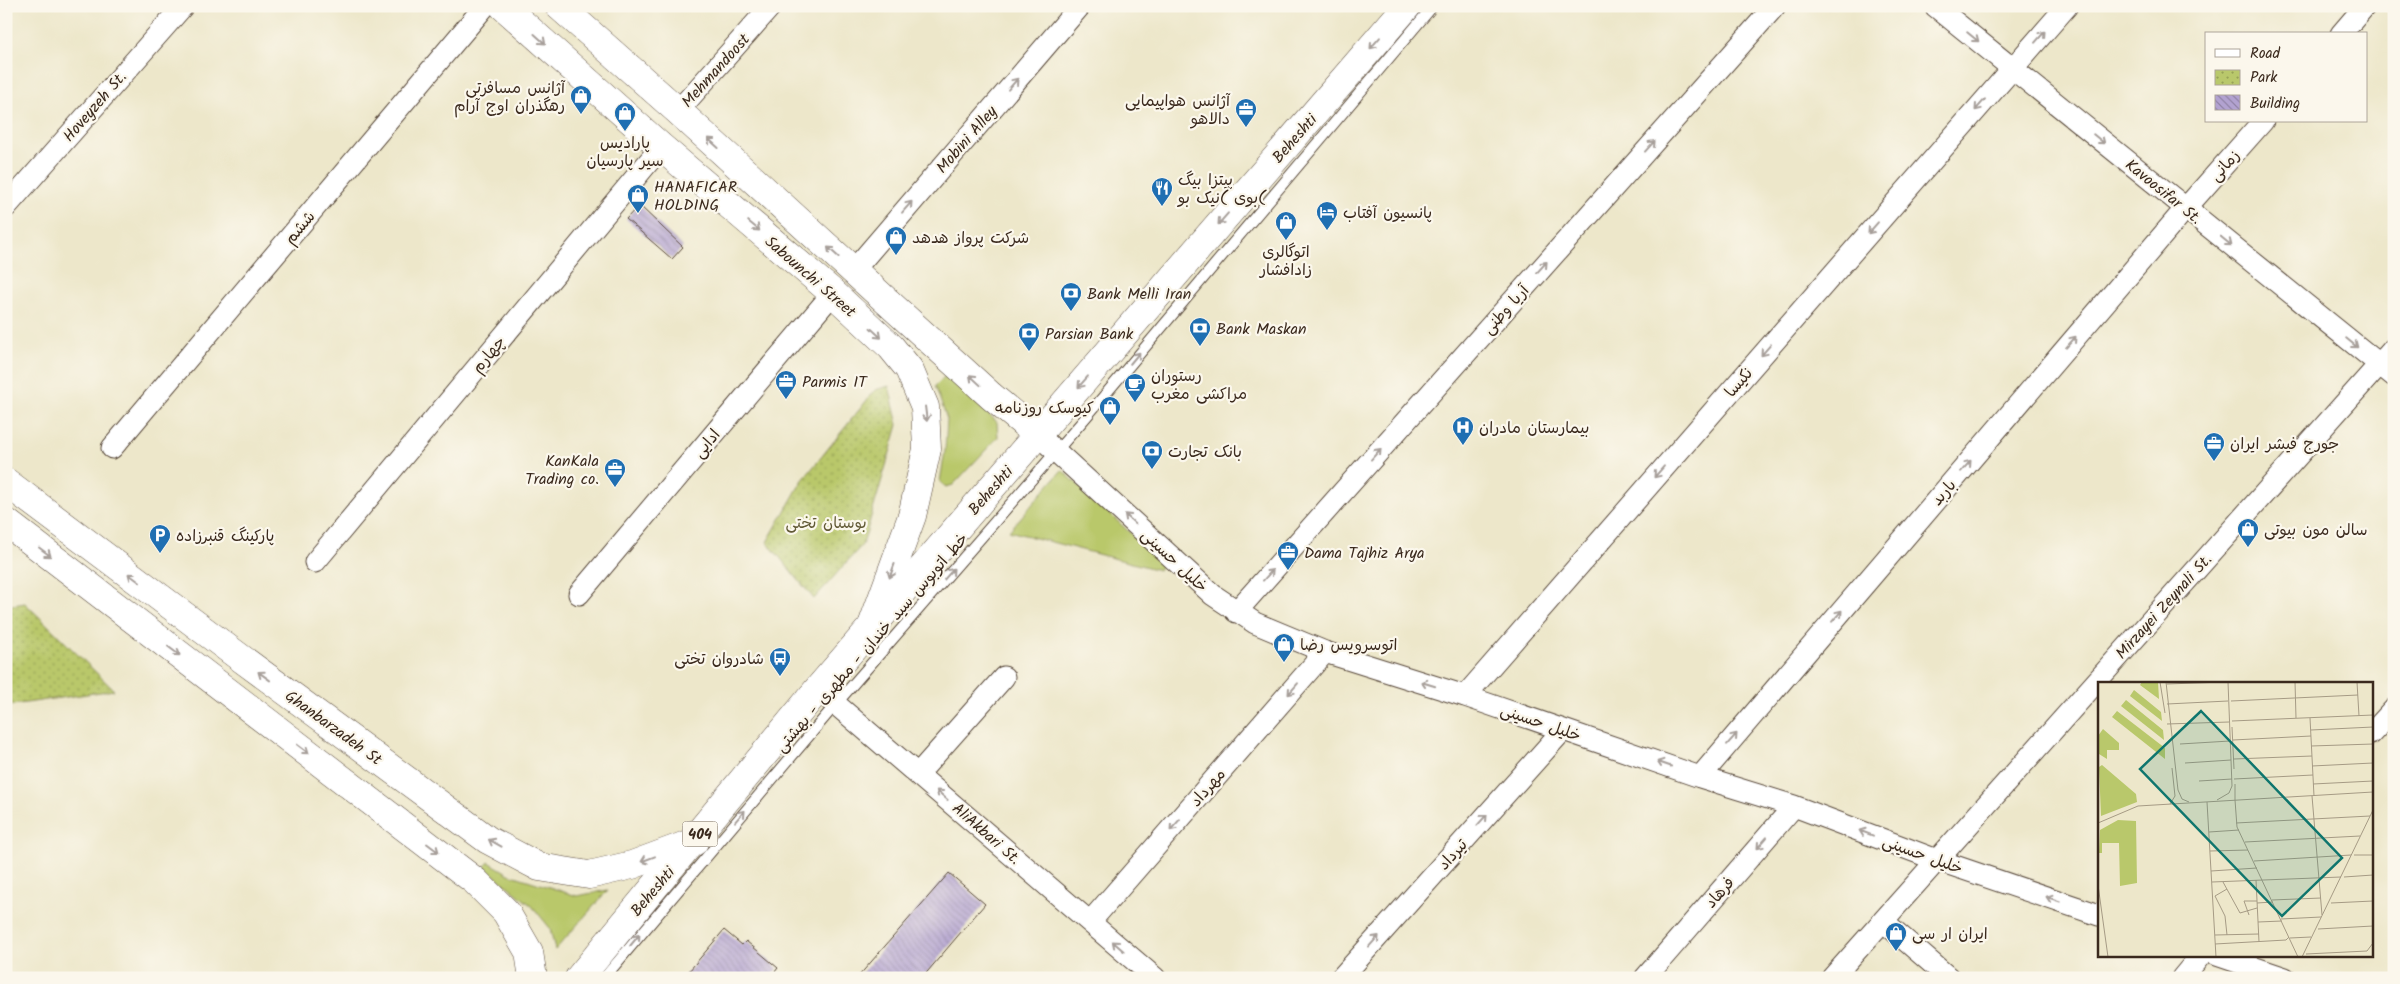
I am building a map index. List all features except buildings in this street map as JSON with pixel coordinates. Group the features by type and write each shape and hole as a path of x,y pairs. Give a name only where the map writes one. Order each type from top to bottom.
{"main road":[{"name":"Sabounchi Street","path":"503,6 661,147 833,293 891,347 909,368 921,394 927,420 926,449 917,496 904,540 870,630"},
{"name":"Sabounchi Street","path":"559,6 678,111 991,396 1047,443"},
{"name":"Beheshti","path":"579,978 694,842 827,696 870,630 1047,443 1407,6"},
{"path":"833,293 852,271"},
{"name":"Ghanbarzadeh St","path":"6,482 488,840 539,867 589,875 632,865 694,842"},
{"path":"6,522 475,881 506,912 529,952 533,978"}],"street":[{"name":"Hoveyzeh St.","path":"6,207 183,6"},
{"name":"ششم","path":"112,448 485,6"},
{"name":"Mehmandoost","path":"678,111 771,6"},
{"name":"Mobini Alley","path":"852,271 1080,6"},
{"name":"آریا وطنی","path":"1236,612 1775,6"},
{"name":"Kavoosifar St.","path":"1935,6 2386,370"},
{"name":"نکیسا","path":"1465,696 2067,6"},
{"path":"2342,32 2365,6"},
{"name":"زمانی","path":"2186,208 2262,122"},
{"name":"چهارم","path":"315,562 661,147"},
{"name":"باربد","path":"1700,776 2186,208"},
{"name":"ادایی","path":"579,594 833,293"},
{"name":"Mirzayei Zeynali St.","path":"2100,682 2386,370 2394,348"},
{"name":"خلیل حسینی","path":"1047,443 1187,572 1236,612 1278,634 1325,652 1465,696 1794,806 1937,860 2098,915"},
{"name":"مهرداد","path":"1090,922 1325,652"},
{"path":"918,774 1004,677"},
{"name":"Mirzayei Zeynali St.","path":"1832,978 2098,684"},
{"name":"AliAkbari St.","path":"827,696 1155,978"},
{"path":"2372,733 2394,709"},
{"name":"تیرداد","path":"1341,978 1563,730"},
{"name":"فرهاد","path":"1644,978 1794,806"},
{"path":"1882,921 1948,978"},
{"path":"2182,978 2200,956"},
{"path":"2220,956 2285,978"}],"lane":[{"name":"خط اتوبوس سید خندان - مطهری - بهشتی","path":"604,978 827,696 1047,443 1433,6"}],"green space":[{"path":"946,375 997,422 998,437 953,485 946,487 940,482 945,451 947,419 935,386"},
{"name":"بوستان تختی","path":"889,386 898,425 863,544 814,599 767,542 802,481 875,390"},
{"path":"1062,470 1163,563 1159,570 1009,531"},
{"path":"25,603 114,690 6,706 6,606"},
{"path":"489,862 509,874 577,896 608,890 555,950 550,928 532,906 484,867"}],"place":[{"name":"آژانس مسافرتی رهگذران اوج آرام","path":"581,115"},
{"name":"آژانس هواپیمایی دالاهو","path":"1246,128"},
{"name":"پارادیس سیر پارسیان","path":"625,132"},
{"name":"پیتزا بیگ بوی )نیک بو(","path":"1162,207"},
{"name":"HANAFICAR HOLDING","path":"638,214"},
{"name":"پانسیون آفتاب","path":"1327,231"},
{"name":"اتوگالری زادافشار","path":"1286,241"},
{"name":"شرکت پرواز هدهد","path":"896,256"},
{"name":"Bank Melli Iran","path":"1071,312"},
{"name":"Bank Maskan","path":"1200,347"},
{"name":"Parsian Bank","path":"1029,352"},
{"name":"Parmis IT","path":"786,400"},
{"name":"رستوران مراکشی مغرب","path":"1135,403"},
{"name":"کیوسک روزنامه","path":"1110,426"},
{"name":"بیمارستان مادران","path":"1463,446"},
{"name":"جورج فیشر ایران","path":"2214,462"},
{"name":"بانک تجارت","path":"1152,470"},
{"name":"KanKala Trading co.","path":"615,488"},
{"name":"سالن مون بیوتی","path":"2248,548"},
{"name":"پارکینگ قنبرزاده","path":"160,554"},
{"name":"Dama Tajhiz Arya","path":"1288,571"},
{"name":"اتوسرویس رضا","path":"1284,663"},
{"name":"شادروان تختی","path":"780,677"},
{"name":"ایران ار سی","path":"1896,952"}]}
